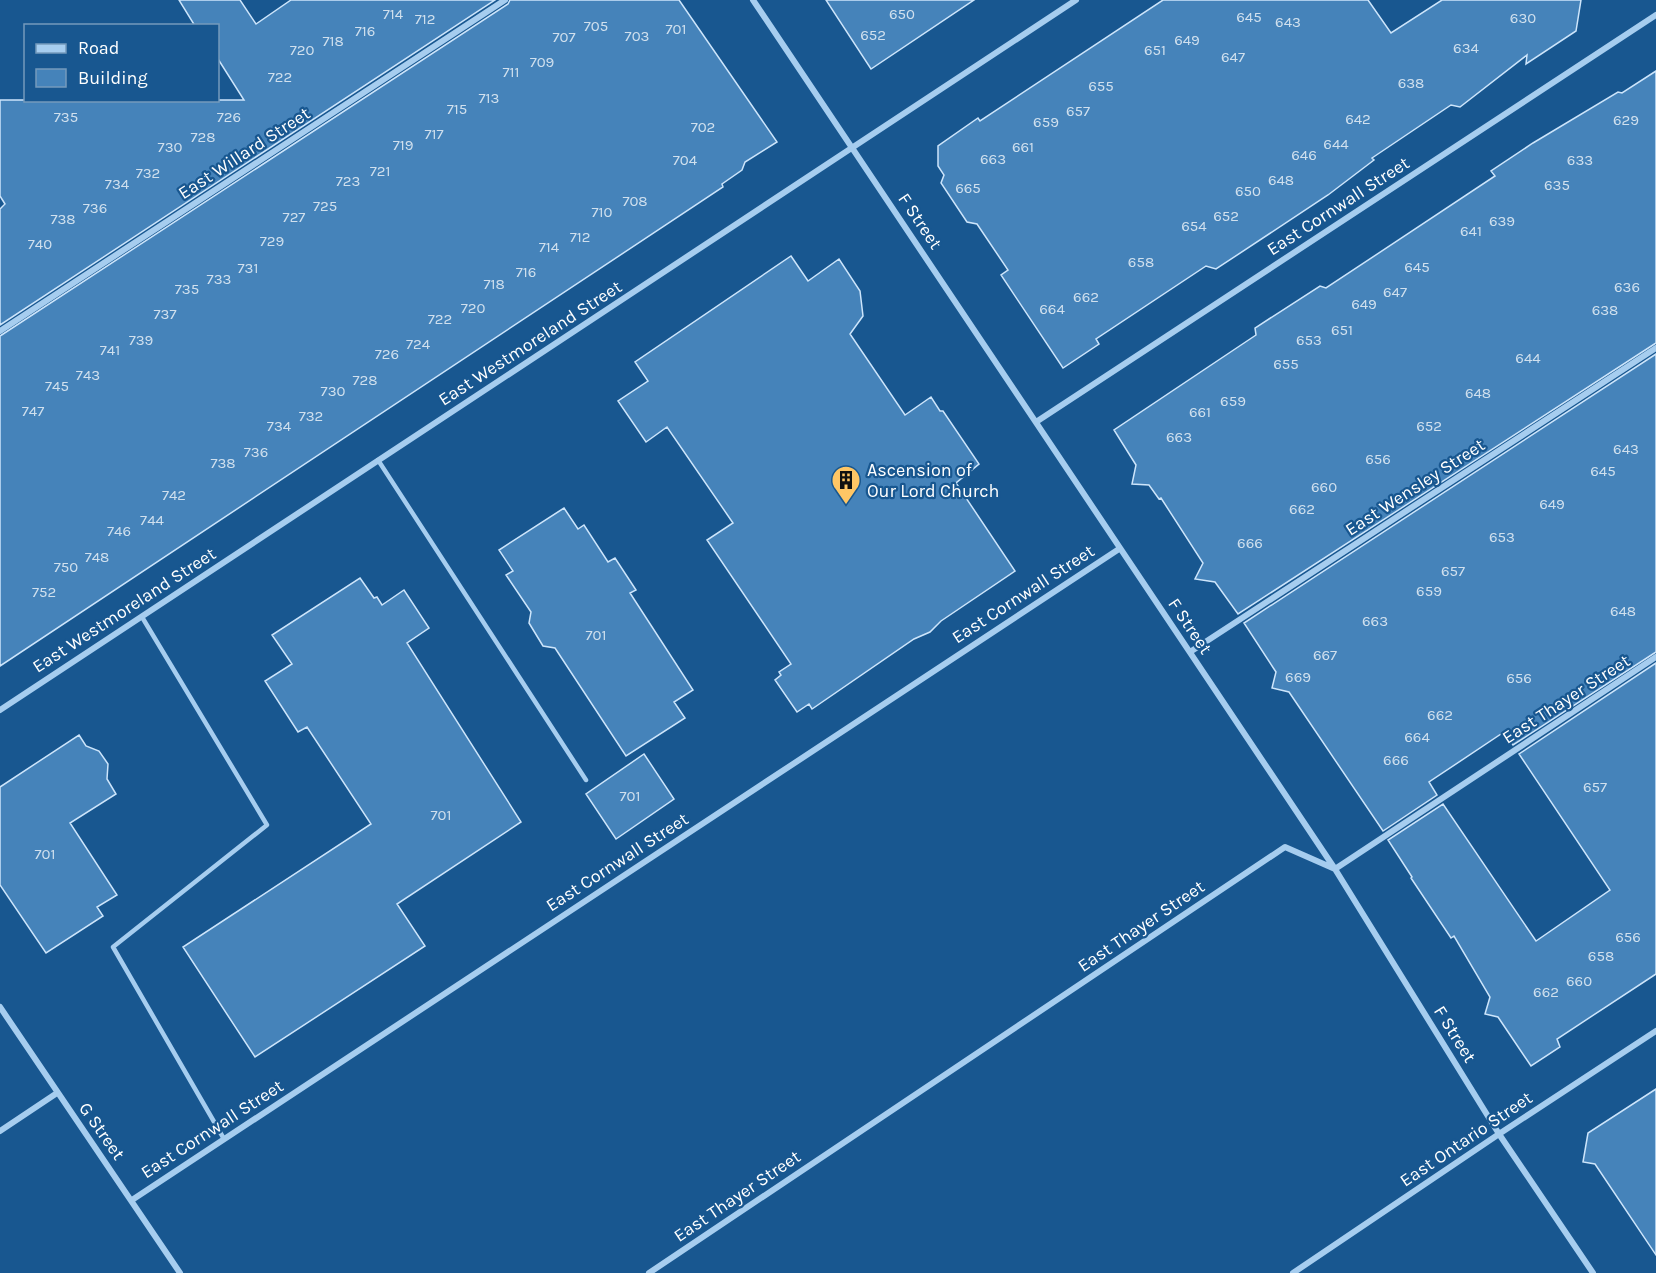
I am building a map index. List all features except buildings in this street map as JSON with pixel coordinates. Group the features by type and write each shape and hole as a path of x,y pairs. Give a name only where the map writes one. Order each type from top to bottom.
{"street":[{"name":"East Willard Street","path":"0,331 505,0"},
{"name":"F Street","path":"753,0 1335,869 1499,1134 1593,1273"},
{"name":"East Westmoreland Street","path":"0,710 1076,0"},
{"name":"East Cornwall Street","path":"1036,422 1656,15"},
{"name":"East Wensley Street","path":"1190,652 1656,348"},
{"name":"East Cornwall Street","path":"132,1200 1119,549"},
{"name":"East Thayer Street","path":"649,1273 1285,847 1335,869 1656,657"},
{"name":"G Street","path":"0,1007 180,1273"},
{"name":"East Ontario Street","path":"1293,1273 1656,1031"},
{"path":"0,1131 57,1093"}],"lane":[{"path":"378,460 586,780"},
{"path":"142,617 267,825 113,947 224,1139"}],"place":[{"name":"Ascension of Our Lord Church","path":"846,506"}]}
